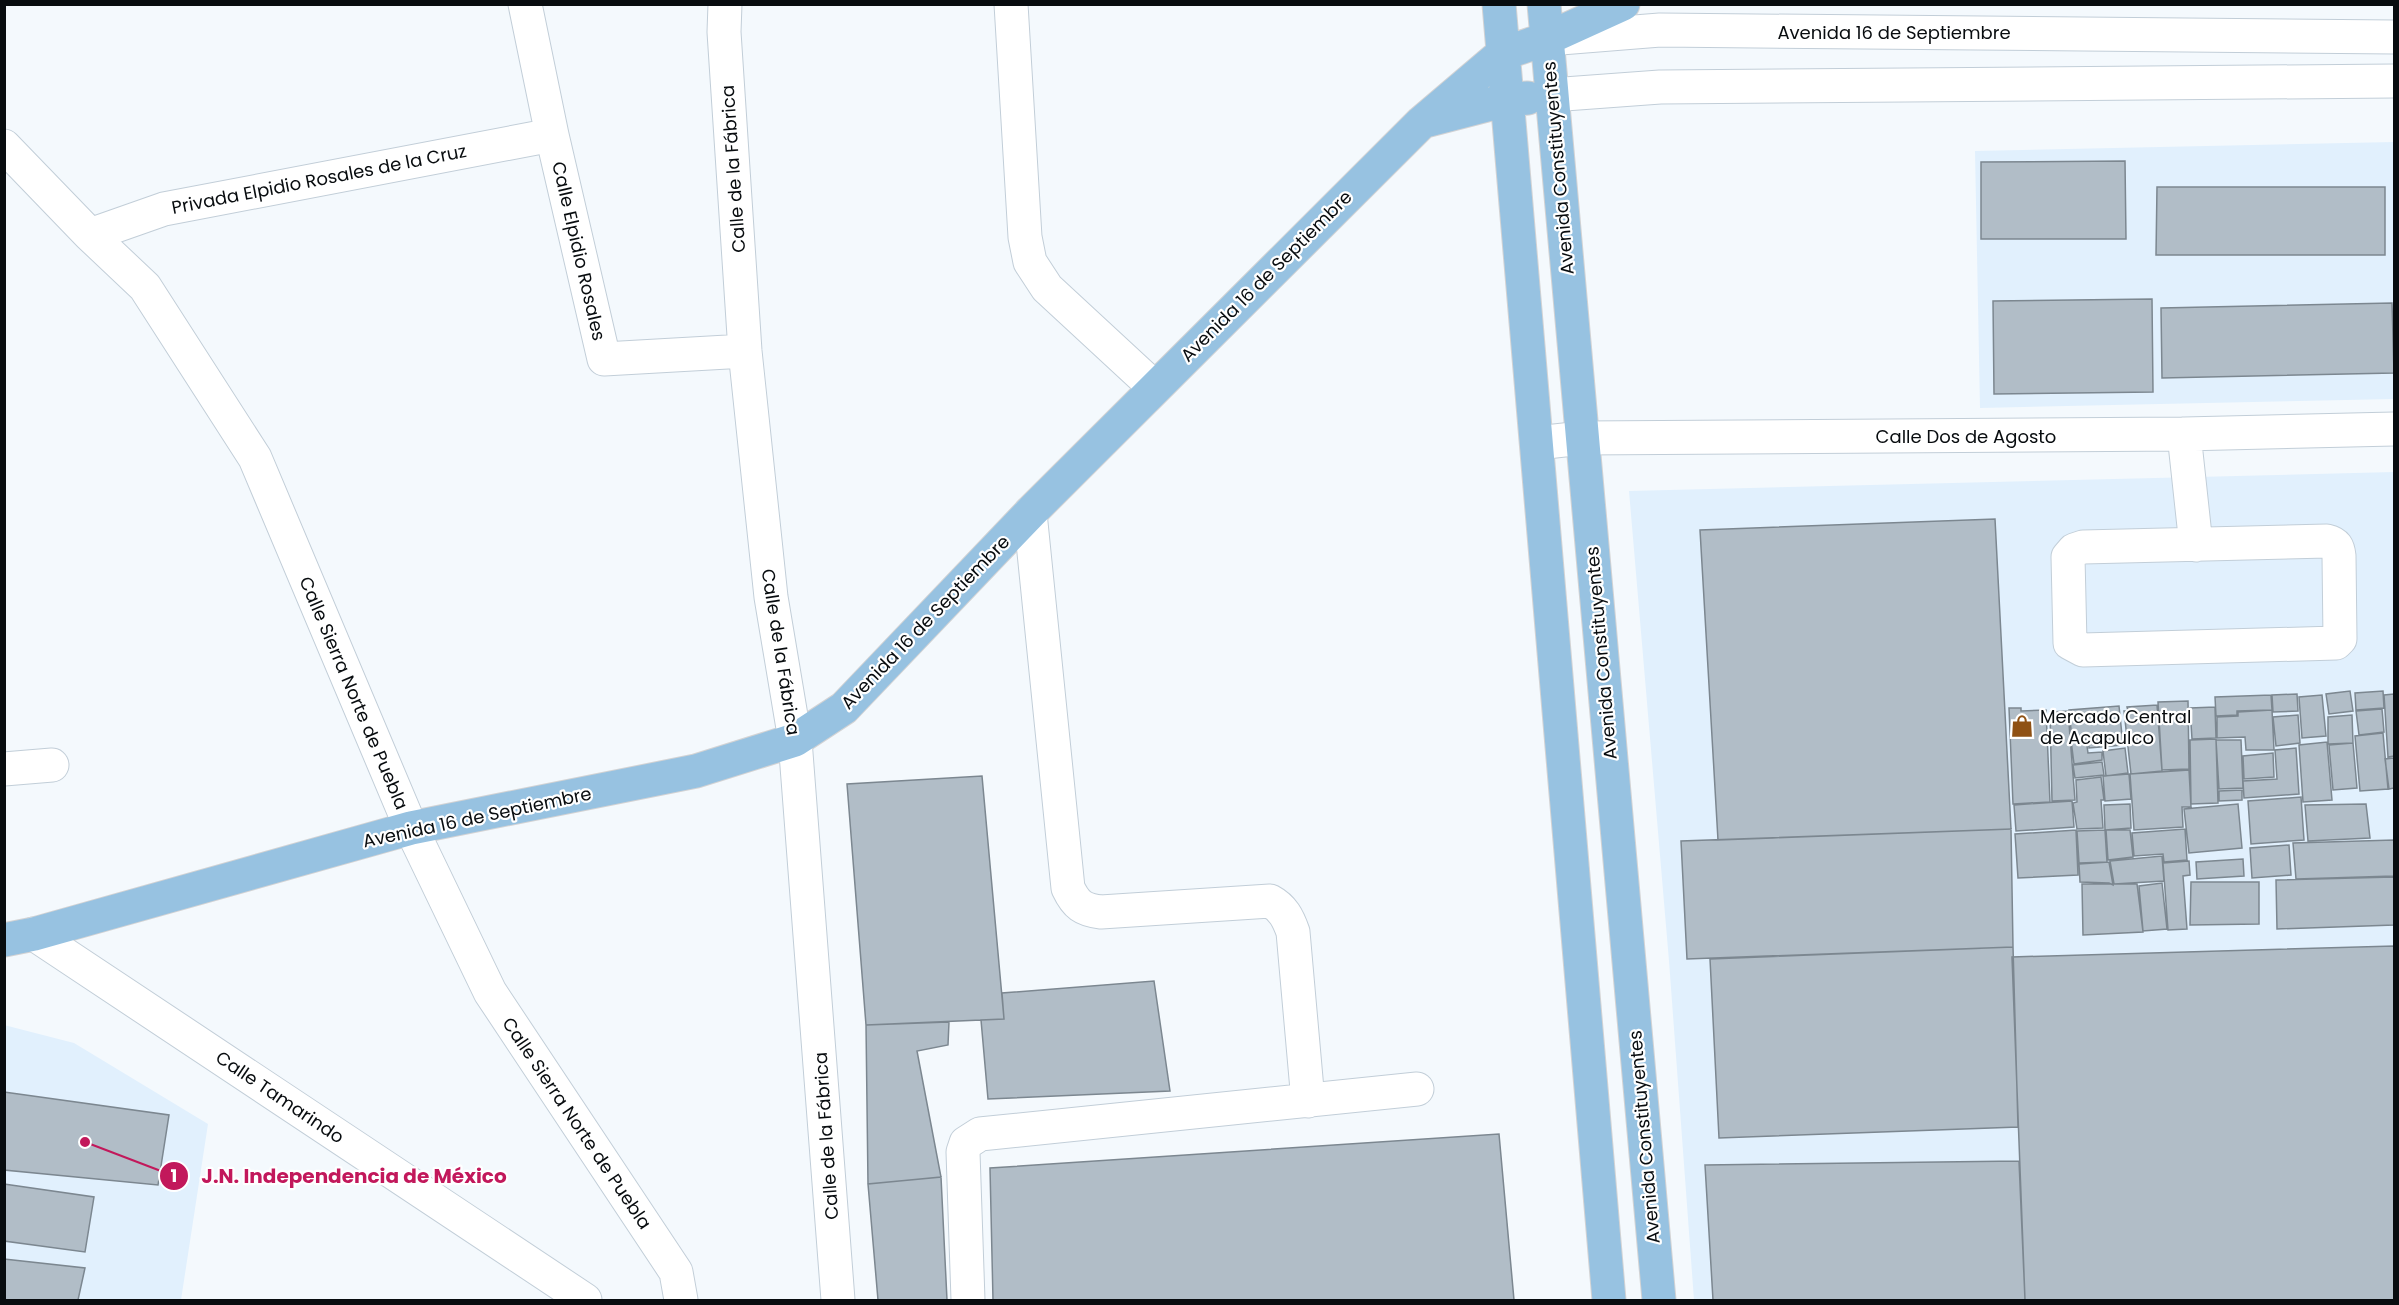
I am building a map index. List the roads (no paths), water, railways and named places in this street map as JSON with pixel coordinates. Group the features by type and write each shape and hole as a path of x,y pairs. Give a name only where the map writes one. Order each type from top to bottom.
{"main road":[{"path":"1499,4 1609,1300"},
{"name":"Avenida Constituyentes","path":"1544,4 1659,1300"},
{"path":"1546,39 1623,4"},
{"name":"Avenida 16 de Septiembre","path":"19,937 411,828 696,771 795,740 844,708 1154,387 1422,122 1502,54 1546,39"},
{"path":"1422,122 1506,100 1551,95"}],"street":[{"name":"Calle Elpidio Rosales","path":"525,4 552,135 604,359 745,351"},
{"name":"Calle de la Fábrica","path":"724,4 745,351 771,597 795,740 838,1300"},
{"path":"1011,4 1024,237 1030,262 1047,288 1154,387"},
{"name":"Avenida 16 de Septiembre","path":"1546,39 1660,30 2394,37"},
{"path":"1551,95 1660,87 2394,81"},
{"name":"Privada Elpidio Rosales de la Cruz","path":"90,235 164,209 552,135"},
{"name":"Calle Sierra Norte de Puebla","path":"4,146 90,235 145,287 255,458 411,828 490,992 676,1272 681,1300"},
{"name":"Calle Dos de Agosto","path":"1538,443 1582,438 2184,434 2394,429"},
{"path":"2184,434 2196,545"},
{"path":"1030,513 1068,888 1074,901 1086,910 1101,912 1270,901 1278,905 1287,917 1293,932 1308,1101"},
{"path":"2333,542 2338,547 2339,556 2340,639 2330,644 2083,650 2070,644 2068,557 2074,550 2083,547 2196,545 2333,542"},
{"path":"4,769 52,765"},
{"name":"Calle Tamarindo","path":"19,937 585,1300"},
{"path":"968,1300 963,1152 970,1138 980,1134 1417,1089"}],"place":[{"name":"Mercado Central de Acapulco","path":"2022,726"},
{"name":"J.N. Independencia de México","path":"85,1142"}]}
